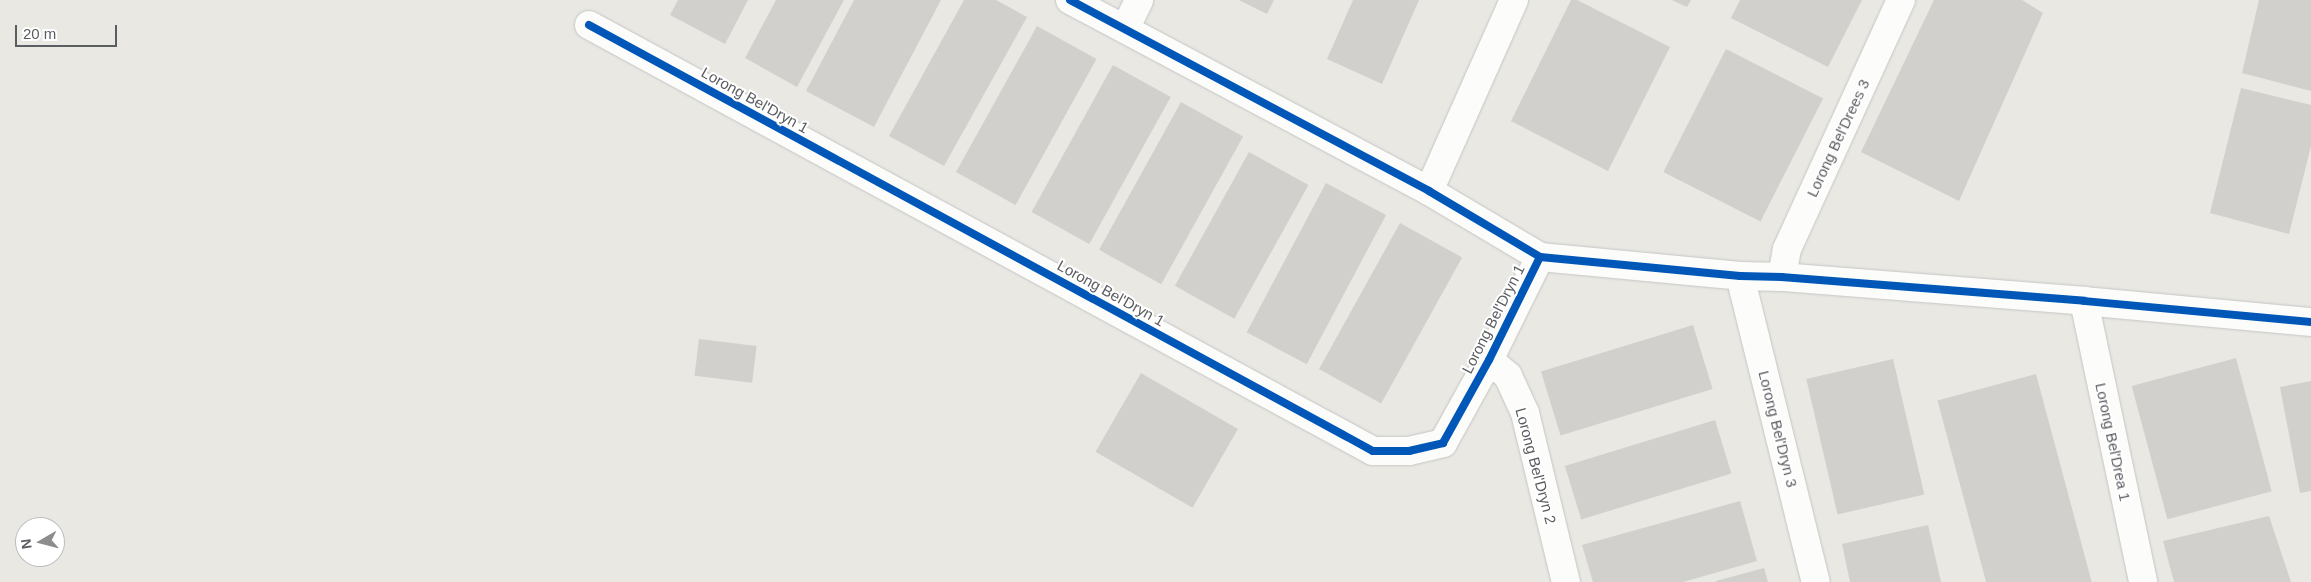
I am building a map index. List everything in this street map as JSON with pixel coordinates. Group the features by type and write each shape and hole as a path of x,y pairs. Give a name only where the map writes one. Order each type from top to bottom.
{"street":[{"path":"1070,0 1429,191 1540,257 1740,276 2084,301 2311,322"},
{"path":"1125,29 1139,0"},
{"path":"1429,191 1514,0"},
{"name":"Lorong Bel'Drees 3","path":"1782,278 1787,248 1901,0"},
{"name":"Lorong Bel'Dryn 1","path":"589,25 1372,451 1409,451 1443,443 1489,360 1540,257"},
{"name":"Lorong Bel'Dryn 3","path":"1740,276 1816,582"},
{"name":"Lorong Bel'Drea 1","path":"2084,301 2143,582"},
{"name":"Lorong Bel'Dryn 2","path":"1489,360 1508,376 1525,413 1566,582"}],"building":[{"path":"678,0 748,0 725,44 670,15"},
{"path":"776,0 844,0 797,87 745,58"},
{"path":"854,0 941,0 874,127 806,91"},
{"path":"964,0 996,0 1027,17 944,166 889,136"},
{"path":"1239,0 1274,0 1267,14"},
{"path":"1353,0 1419,0 1382,84 1327,59"},
{"path":"1571,0 1577,0 1670,47 1608,171 1511,121"},
{"path":"1672,0 1691,0 1687,7"},
{"path":"1740,0 1862,0 1828,67 1731,18"},
{"path":"1934,0 2022,0 2043,13 1959,201 1861,152"},
{"path":"2259,0 2311,0 2311,91 2242,73"},
{"path":"1037,26 1096,59 1016,205 956,172"},
{"path":"1726,49 1823,98 1760,221 1663,172"},
{"path":"1113,65 1171,97 1089,244 1032,212"},
{"path":"2241,88 2311,105 2311,146 2289,234 2210,213"},
{"path":"1181,102 1243,136 1161,284 1099,250"},
{"path":"1249,152 1308,185 1234,319 1175,286"},
{"path":"1326,183 1386,215 1307,364 1247,332"},
{"path":"1400,223 1462,257 1381,403 1319,369"},
{"path":"1693,325 1713,389 1561,436 1541,371"},
{"path":"699,339 757,346 752,383 694,376"},
{"path":"2236,358 2272,491 2167,519 2132,386"},
{"path":"1893,359 1924,494 1838,514 1806,379"},
{"path":"1141,373 1238,429 1192,508 1096,452"},
{"path":"2036,374 2092,582 1986,582 1937,400"},
{"path":"2311,381 2311,491 2300,493 2280,387"},
{"path":"1715,420 1731,474 1581,519 1565,466"},
{"path":"1740,501 1757,561 1683,582 1593,582 1582,545"},
{"path":"2269,516 2291,582 2174,582 2163,541"},
{"path":"1928,525 1941,582 1850,582 1842,544"},
{"path":"1764,568 1768,582 1716,582 1716,581"}],"cycle path":[{"path":"1070,0 1429,191 1540,257 1740,276 1782,277 2084,301 2311,322"},
{"path":"589,25 1373,451 1409,451 1443,443 1489,360 1540,257"}]}
